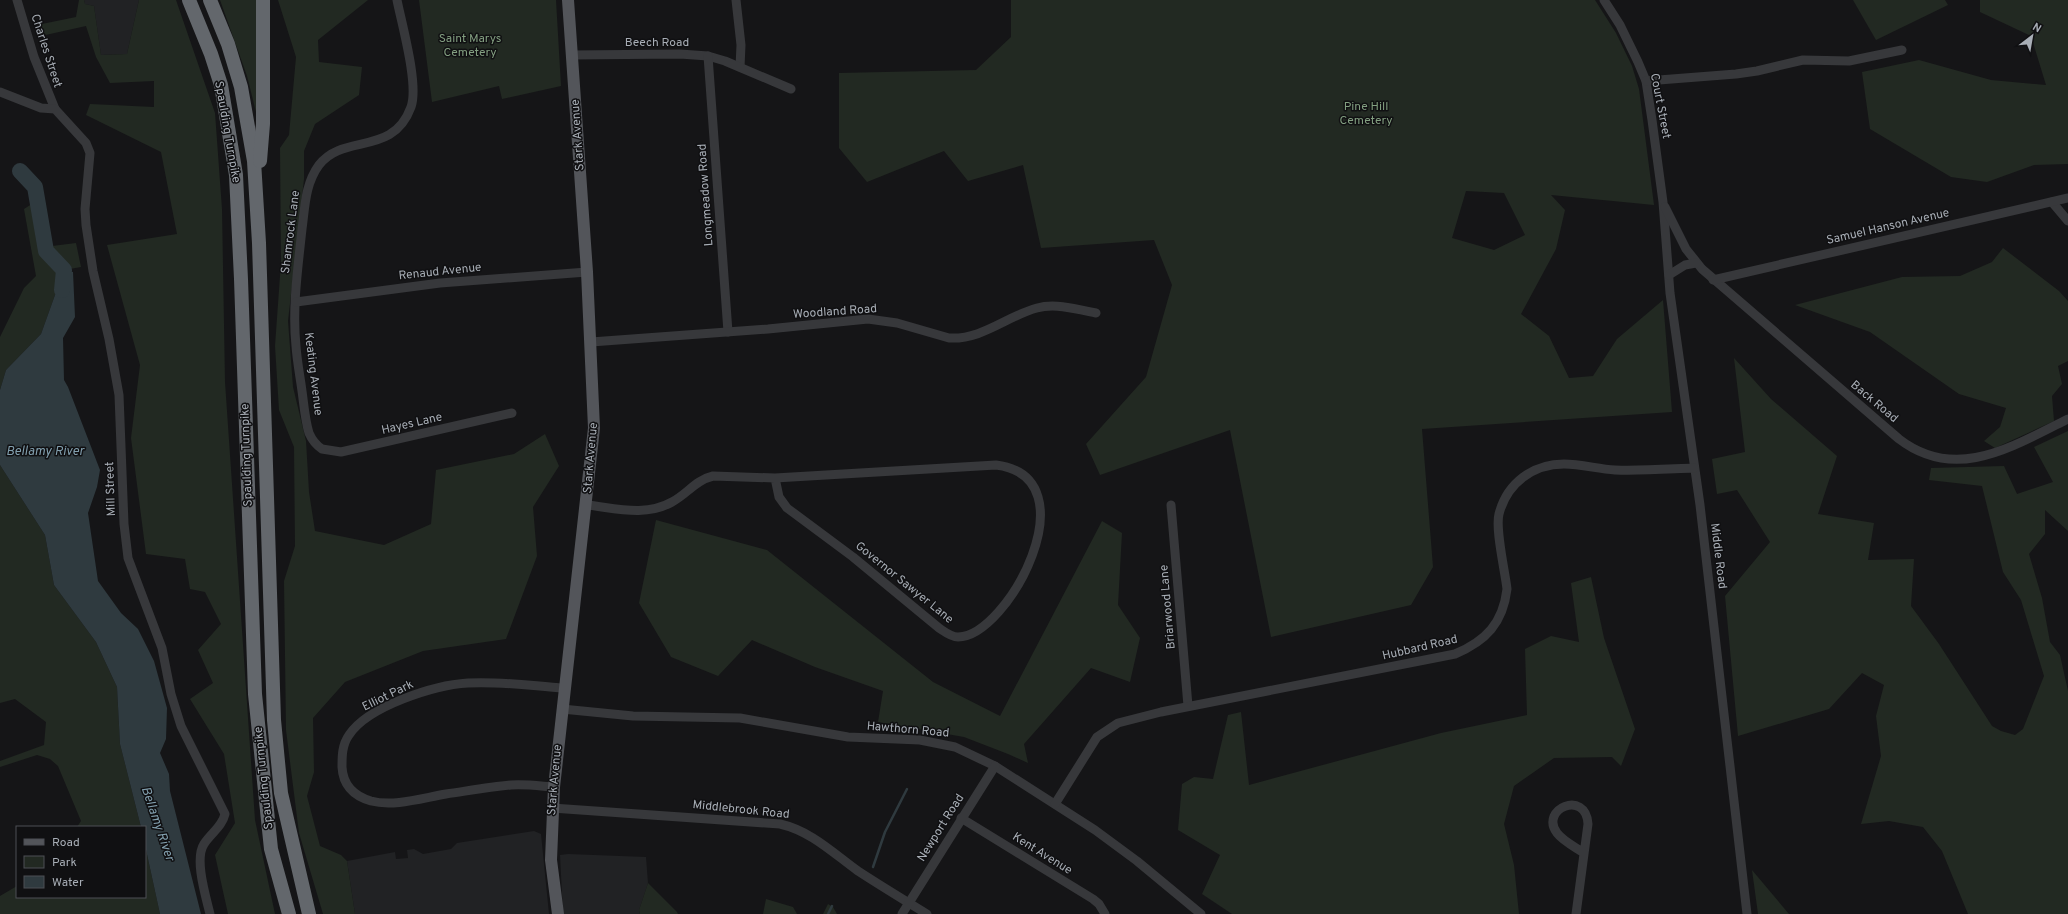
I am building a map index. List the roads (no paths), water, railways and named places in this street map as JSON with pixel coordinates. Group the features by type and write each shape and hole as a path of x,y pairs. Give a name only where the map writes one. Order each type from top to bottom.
{"highway":[{"name":"Spaulding Turnpike","path":"189,0 211,54 220,85 236,175 242,279 254,694 271,849 289,914"},
{"name":"Spaulding Turnpike","path":"210,0 228,44 241,87 251,134 257,193 274,720 281,793 309,914"},
{"path":"257,193 263,124 263,0"}],"main road":[{"name":"Stark Avenue","path":"558,914 551,860 552,808 564,688 587,505 594,428 587,272 568,0"}],"street":[{"name":"Charles Street","path":"17,0 34,57 55,109"},
{"name":"Shamrock Lane","path":"296,302 307,194 313,174 320,164 331,155 346,149 377,141 394,132 407,116 414,99 413,82 397,0"},
{"path":"736,0 741,45 740,67"},
{"name":"Court Street","path":"1604,0 1630,44 1646,81 1663,202"},
{"path":"1646,81 1736,74 1757,71 1803,60 1849,61 1902,50"},
{"name":"Beech Road","path":"572,55 680,54 708,56 740,67 791,89"},
{"name":"Longmeadow Road","path":"708,56 728,332"},
{"path":"0,92 41,108 55,109"},
{"name":"Mill Street","path":"55,109 86,143 90,153 85,209 86,225 93,271 109,339 119,396 124,524 128,558 162,648 171,694 181,726 225,814 220,826 205,842 200,855 202,876 210,914"},
{"name":"Samuel Hanson Avenue","path":"1713,280 2068,198"},
{"name":"Back Road","path":"1663,202 1679,235 1696,263 1713,280 1899,439 1921,454 1941,459 1985,456 2068,419"},
{"name":"Middle Road","path":"1663,202 1669,275 1712,608 1747,914"},
{"path":"2052,202 2068,221"},
{"path":"1669,275 1685,265 1696,263"},
{"name":"Renaud Avenue","path":"296,302 440,283 587,272"},
{"name":"Keating Avenue","path":"296,302 296,347 300,378 308,429 318,446"},
{"name":"Woodland Road","path":"591,342 878,319 949,338 959,338 980,333 1037,308 1058,307 1096,312"},
{"name":"Hayes Lane","path":"318,446 328,452 341,452 512,413"},
{"name":"Hubbard Road","path":"1055,804 1091,745 1106,729 1129,719 1188,706 1455,654 1474,647 1489,633 1506,600 1508,589 1499,515 1507,494 1520,478 1541,468 1559,464 1627,471 1694,468"},
{"name":"Governor Sawyer Lane","path":"587,505 642,511 652,510 675,500 704,478 713,476 775,478 941,466 996,465 1008,466 1025,477 1035,491 1040,508 1040,533 1033,556 1021,577 990,621 973,633 959,637 952,637 929,620 853,557 787,508 779,497 775,478"},
{"name":"Briarwood Lane","path":"1172,505 1188,706"},
{"name":"Elliot Park","path":"554,787 512,785 393,802 372,801 353,792 346,784 342,771 342,754 349,736 355,728 376,712 415,694 444,687 480,683 564,688"},
{"name":"Hawthorn Road","path":"562,709 633,716 727,716 764,720 848,737 930,742 965,750 995,766 1115,844 1201,914"},
{"name":"Newport Road","path":"902,914 995,766"},
{"path":"1576,914 1584,853 1588,818 1582,808 1571,804 1565,805 1560,808 1553,818 1554,829 1563,839 1584,853"},
{"name":"Middlebrook Road","path":"552,808 791,826 818,841 874,882 926,914"},
{"name":"Kent Avenue","path":"961,818 1093,899 1099,904 1105,914"}],"water":[{"name":"Bellamy River","path":"64,270 73,272 75,317 63,338 64,380 100,470 97,487 88,513 98,581 121,613 138,629 154,661 167,708 166,739 160,753 169,774 170,791 201,914 160,914 146,850 146,826 141,826 120,744 117,687 96,642 54,585 45,535 0,465 0,390 6,370 41,334"}],"waterway":[{"name":"Bellamy River","path":"20,171 35,187 46,251 64,270 62,290"},
{"path":"873,867 885,832 907,789"},
{"path":"828,914 832,906"}],"park label":[{"name":"Saint Marys Cemetery","path":"470,46"},
{"name":"Pine Hill Cemetery","path":"1366,114"}]}
